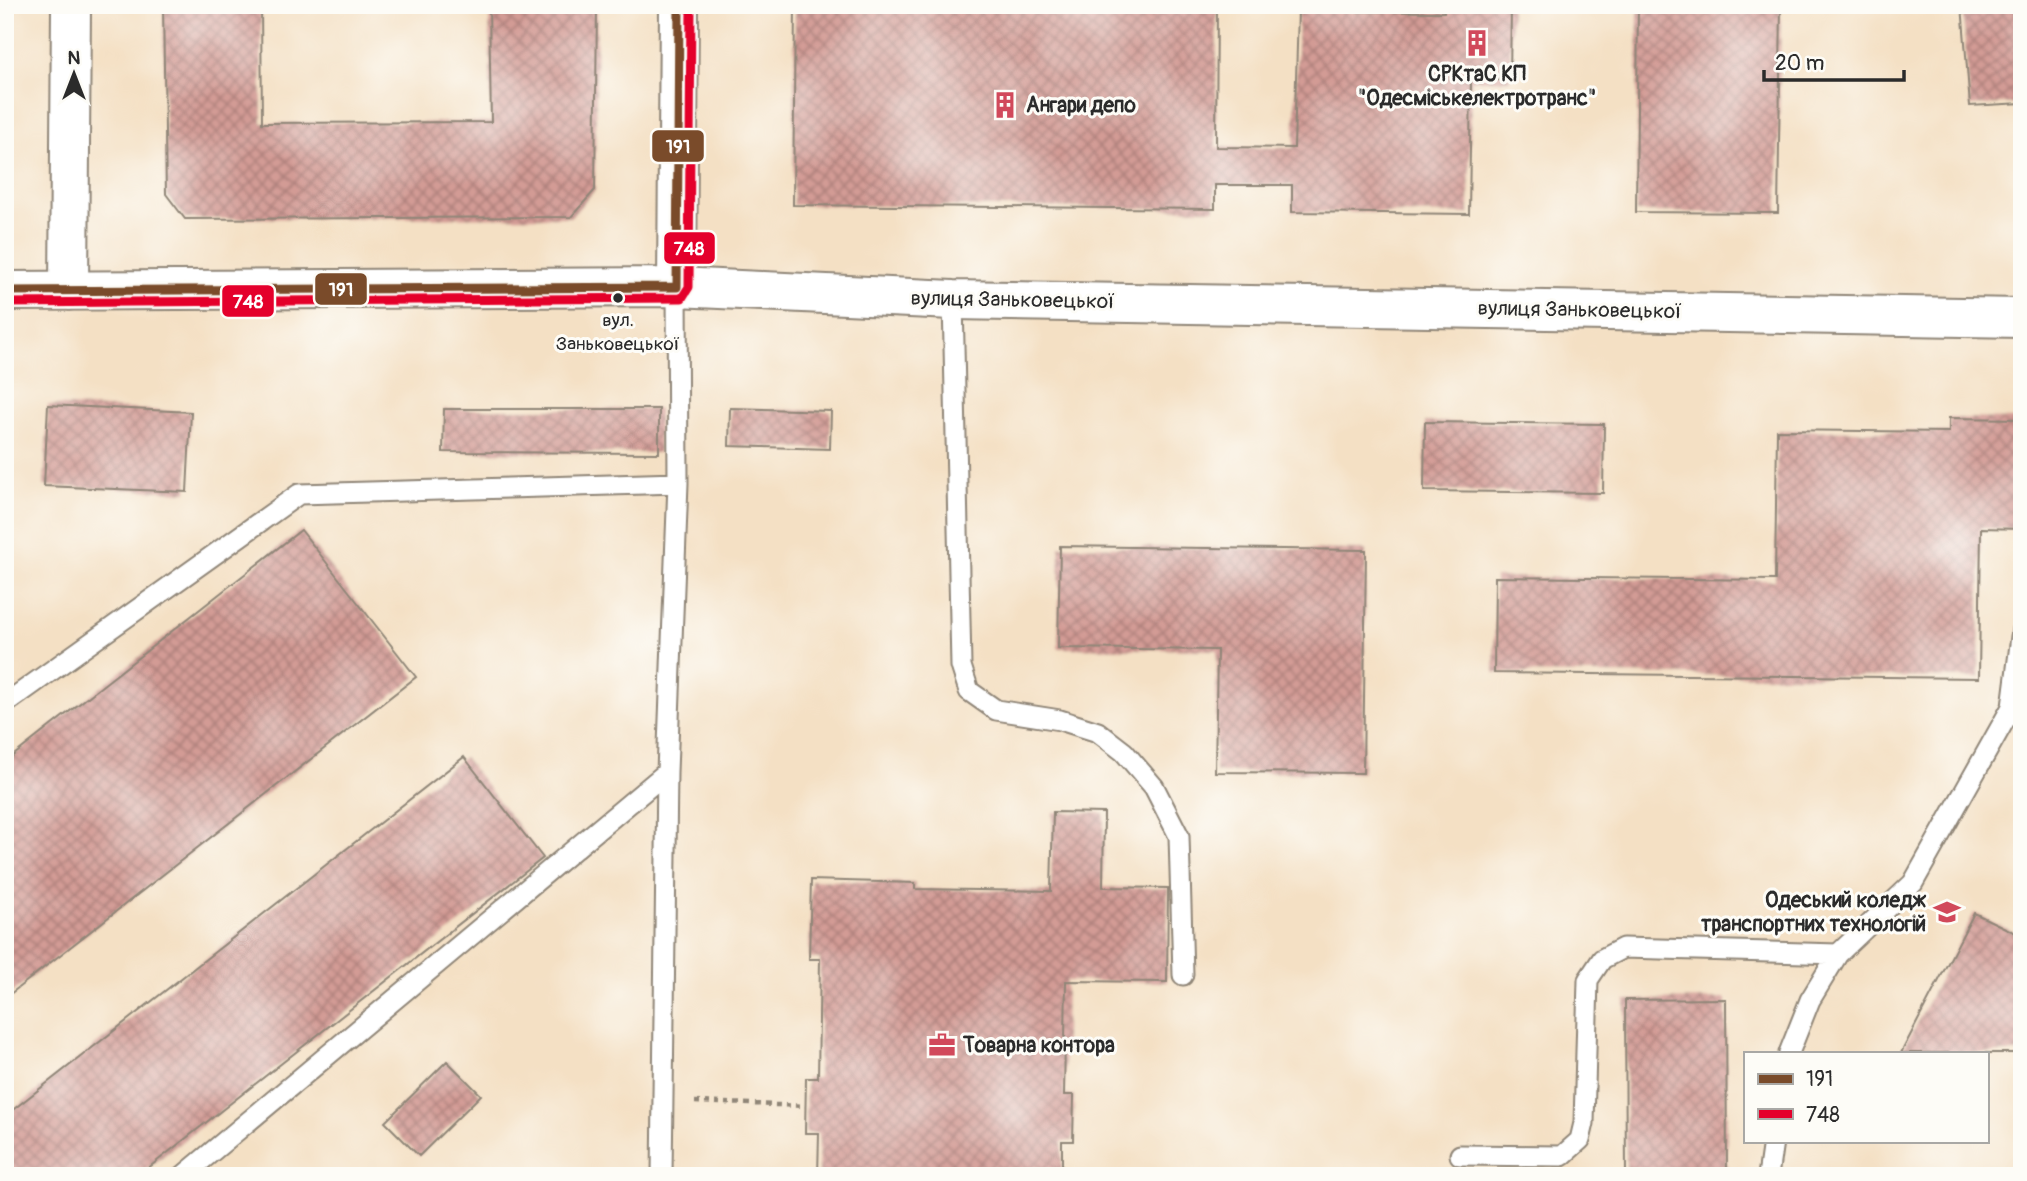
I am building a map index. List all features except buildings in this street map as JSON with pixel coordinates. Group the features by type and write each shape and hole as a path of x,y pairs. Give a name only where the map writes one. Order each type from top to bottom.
{"street":[{"path":"69,290 71,5"},
{"path":"677,287 678,5"},
{"name":"вулиця Заньковецької","path":"5,290 677,287 953,300 2022,318"}],"lane":[{"path":"662,1176 667,772 678,483 677,287"},
{"path":"953,300 961,666 969,691 996,710 1060,719 1098,732 1124,752 1154,788 1180,836 1183,975"},
{"path":"5,704 299,494 678,483"},
{"path":"1789,1052 1810,1000 1838,954 1913,883 2012,707 2022,629"},
{"path":"183,1176 667,772"},
{"path":"1460,1155 1562,1156 1580,1140 1584,1123 1588,980 1602,959 1623,948 1838,954"},
{"path":"1769,1176 1773,1142"}],"path":[{"path":"663,1101 806,1105"}],"transit line":[{"name":"191","path":"677,287 679,5"},
{"name":"748","path":"5,303 682,298 689,287 691,5"},
{"name":"191","path":"5,291 677,287"}],"place":[{"name":"СРКтаС КП \"Одесміськелектротранс\"","path":"1477,43"},
{"name":"Ангари депо","path":"1005,105"},
{"name":"вул. Заньковецької","path":"618,298"},
{"name":"Одеський коледж транспортних технологій","path":"1947,912"},
{"name":"Товарна контора","path":"942,1045"}]}
